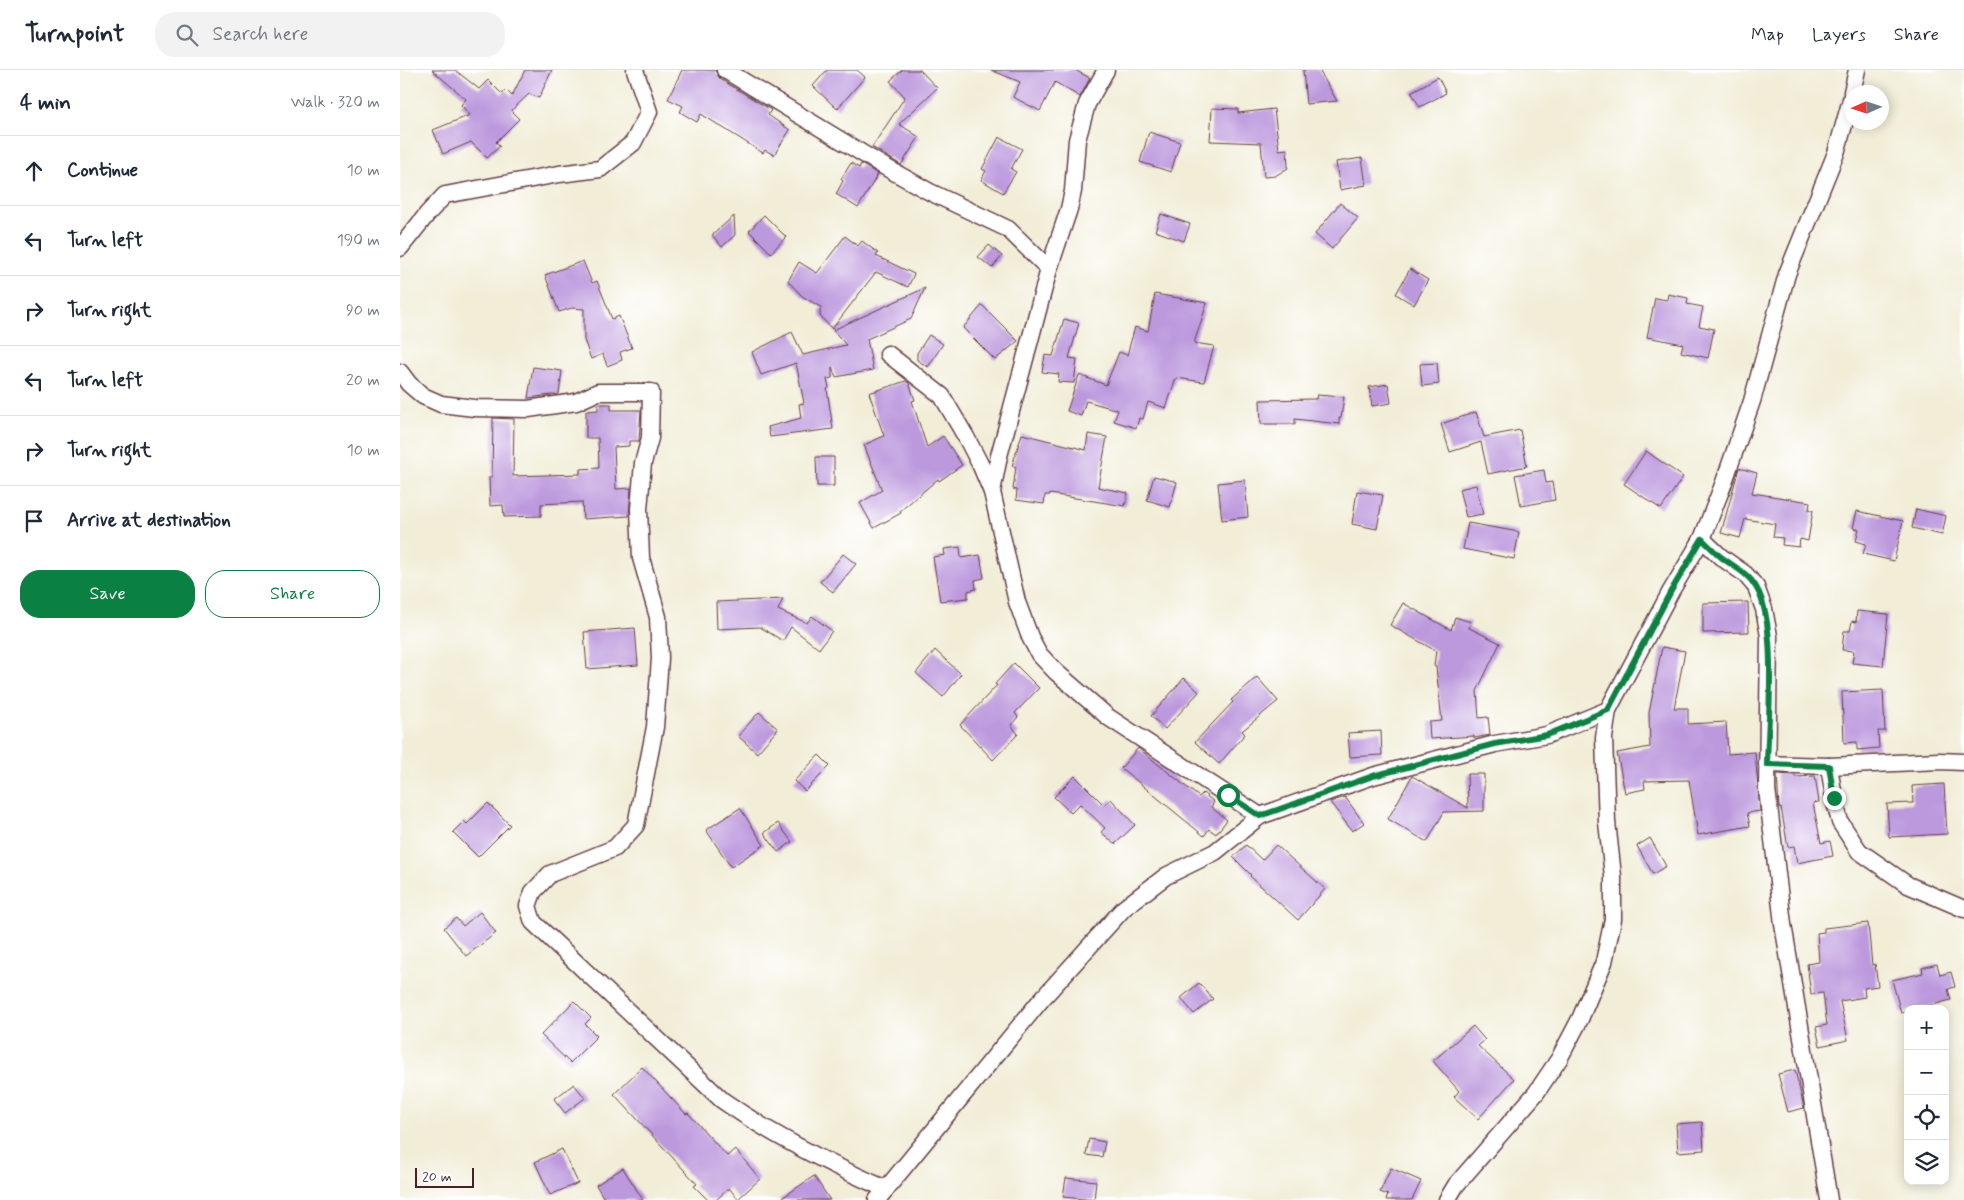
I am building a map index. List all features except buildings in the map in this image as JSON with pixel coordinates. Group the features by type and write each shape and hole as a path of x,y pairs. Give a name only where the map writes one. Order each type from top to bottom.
{"street":[{"path":"400,248 445,195 559,174 600,169 633,143 649,112 635,70"},
{"path":"725,70 930,192 1008,229 1049,269"},
{"path":"992,492 999,456 1049,269 1069,209 1077,140 1087,104 1106,70"},
{"path":"1854,85 1858,70"},
{"path":"1447,1200 1456,1185 1536,1093 1559,1059 1580,1019 1604,962 1613,920 1613,876 1607,822 1604,738 1608,710 1671,591 1702,539 1752,400 1787,274 1836,153 1844,124"},
{"path":"888,354 942,396 966,436 992,492 1017,602 1030,637 1039,654 1056,672 1108,716 1260,816"},
{"path":"400,372 409,384 423,396 441,404 474,408 528,409 576,402 598,392 651,392 650,438 643,463 639,509 641,558 658,617 660,658 655,727 636,825 615,848 550,874 533,892 528,906 533,922 722,1100 750,1120 881,1195 1041,1000 1124,908 1166,876 1215,852 1260,816 1373,776 1495,744 1547,735 1608,710"},
{"path":"1702,539 1721,557 1745,574 1756,587 1764,610 1768,636 1769,680 1767,788 1780,898 1829,1200"},
{"path":"1767,764 1829,766 1939,761 1964,762"},
{"path":"1829,766 1840,822 1859,852 1908,885 1964,909"}],"route":[{"path":"1228,795 1260,816 1373,776 1495,744 1547,735 1608,710 1671,591 1702,539 1721,557 1745,574 1756,587 1764,610 1768,636 1769,680 1767,764 1829,766 1834,798"}]}
